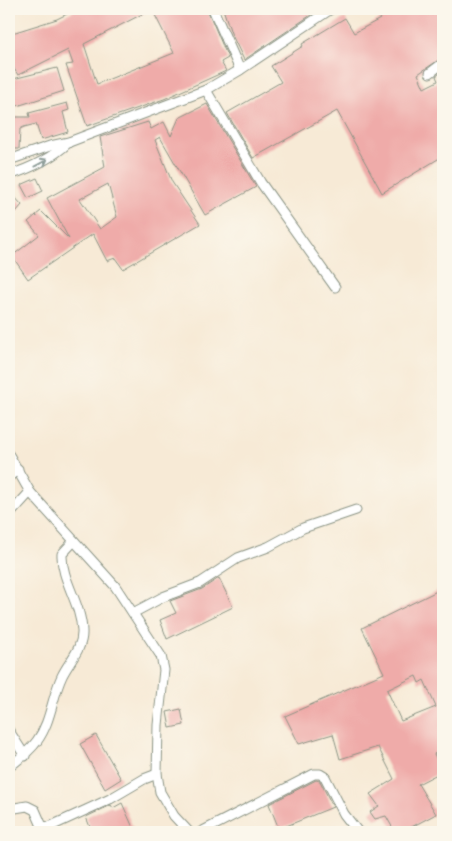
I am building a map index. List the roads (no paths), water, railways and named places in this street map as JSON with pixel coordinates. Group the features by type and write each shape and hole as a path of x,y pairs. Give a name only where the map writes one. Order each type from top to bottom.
{"street":[{"path":"213,9 240,70"},
{"path":"9,160 50,146 69,142 206,90 240,70 331,9"},
{"path":"430,72 443,63"},
{"path":"206,90 261,183 336,287"},
{"path":"9,175 31,168 53,157 69,142"},
{"path":"9,455 30,492 115,586 161,656 164,670 158,726 157,774 160,792 174,816 189,832"},
{"path":"9,477 18,469"},
{"path":"9,515 30,492"},
{"path":"133,613 163,597 200,583 238,558 268,547 303,528 356,510"},
{"path":"9,767 25,756 38,740 52,709 61,677 79,650 82,633 80,617 75,597 62,566 62,554 74,541"},
{"path":"9,731 25,756"},
{"path":"9,809 27,806 35,810 42,826 49,827 110,800 144,779 157,774"},
{"path":"201,832 314,774 320,774 325,777 344,814 358,832"}]}
